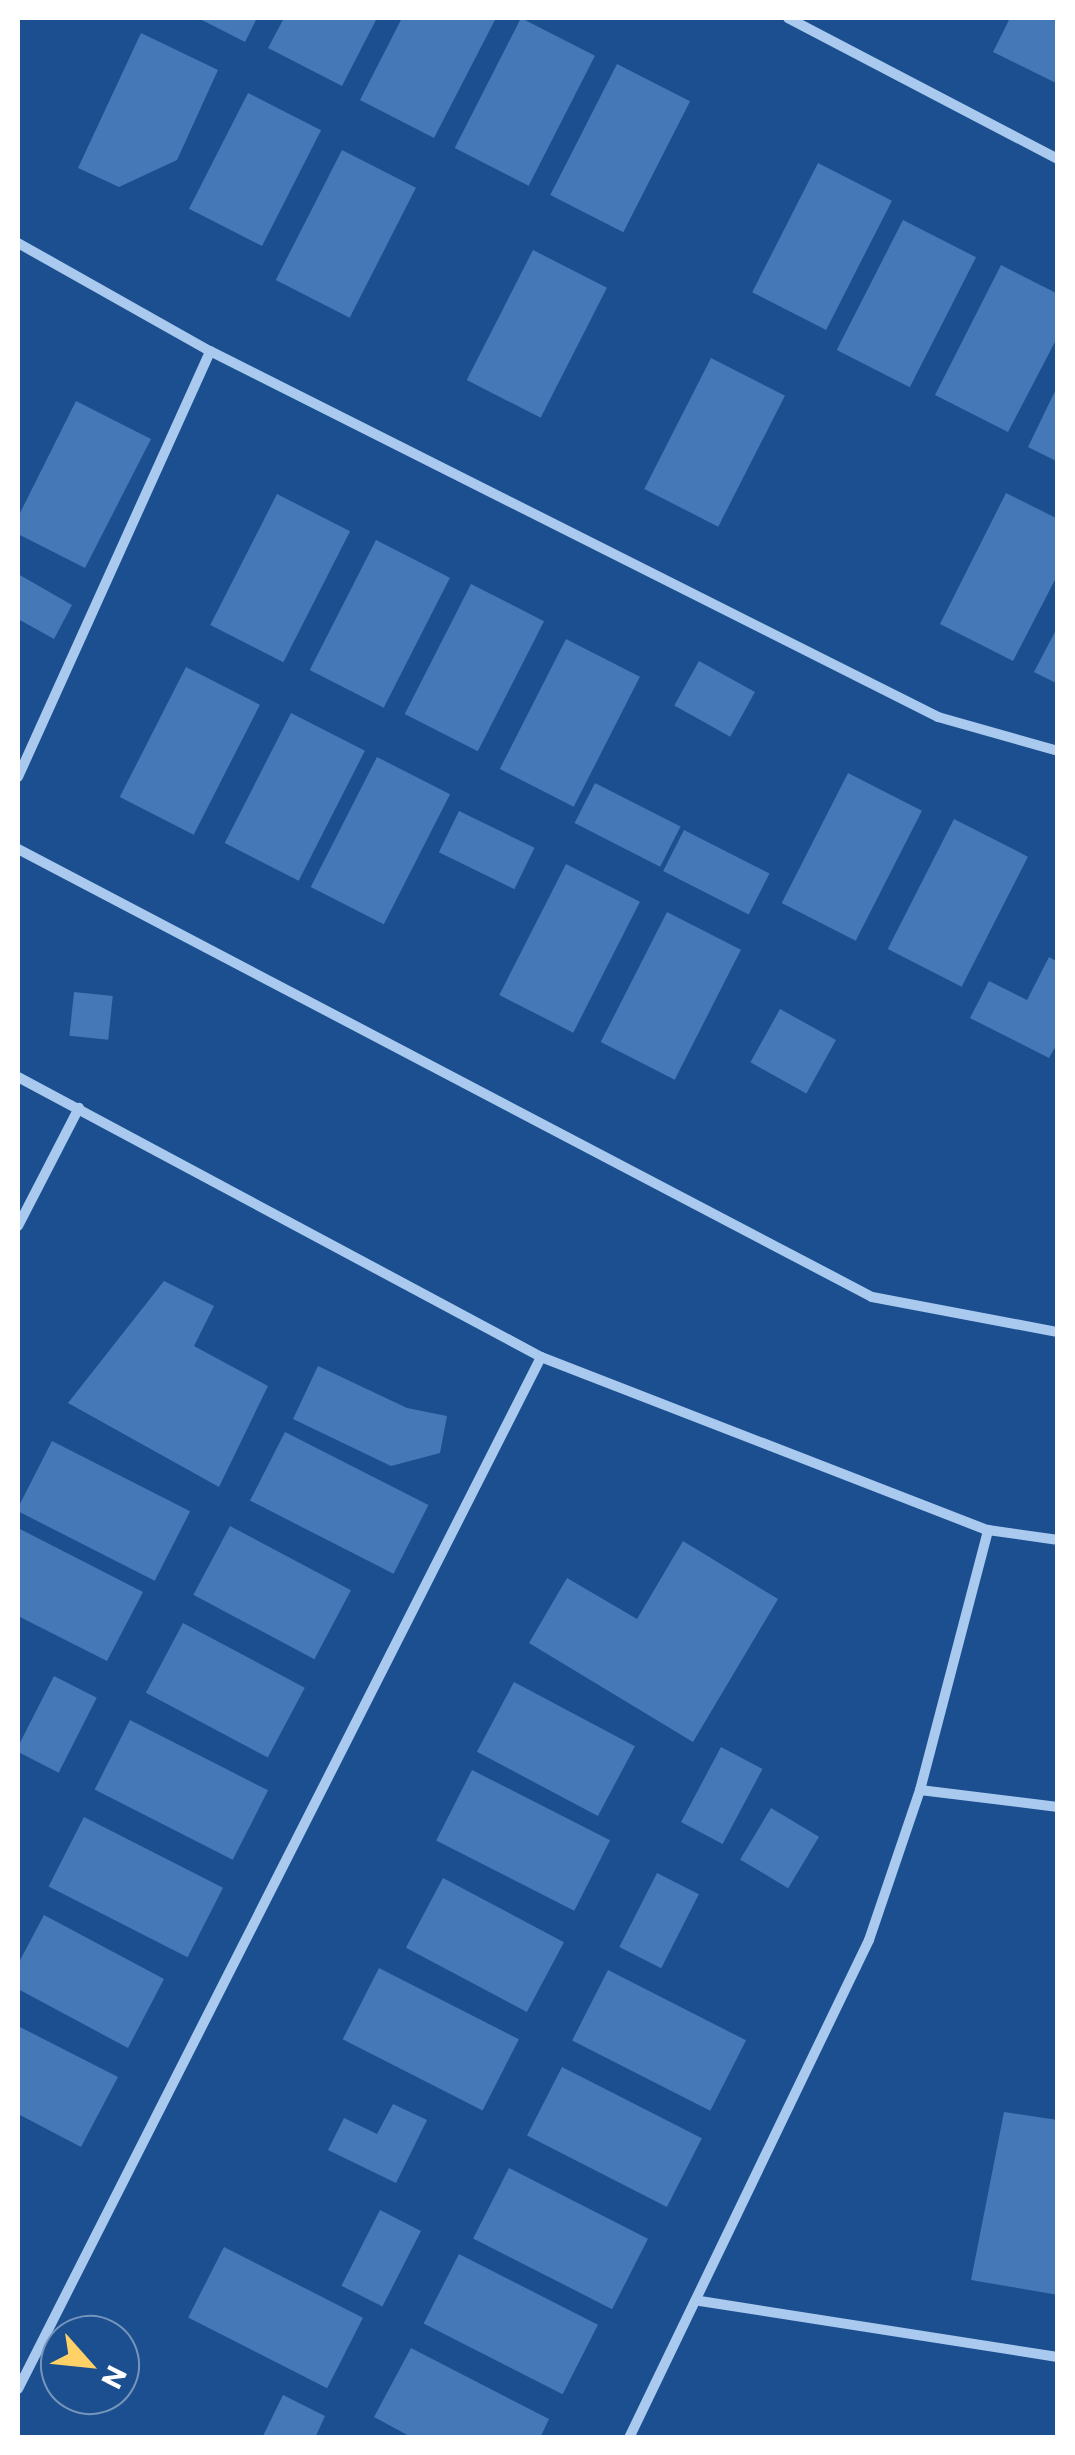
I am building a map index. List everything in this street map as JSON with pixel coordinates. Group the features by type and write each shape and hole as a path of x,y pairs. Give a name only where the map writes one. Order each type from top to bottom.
{"street":[{"path":"788,18 1058,159"},
{"path":"18,243 210,352 938,717 1058,750"},
{"path":"18,777 210,352"},
{"path":"18,850 872,1297 1058,1332"},
{"path":"18,1077 541,1357 988,1530 1058,1540"},
{"path":"18,1226 78,1108"},
{"path":"18,2389 541,1357"},
{"path":"629,2438 700,2301 869,1940 920,1790 988,1530"},
{"path":"920,1790 1058,1807"},
{"path":"700,2301 1058,2357"}],"building":[{"path":"198,18 257,18 245,42"},
{"path":"284,18 377,18 342,86 268,48"},
{"path":"402,18 496,18 434,138 360,100"},
{"path":"521,18 595,56 529,186 455,148"},
{"path":"1010,18 1058,18 1058,84 993,52"},
{"path":"141,33 218,70 177,160 119,187 78,168"},
{"path":"617,64 690,101 623,232 550,195"},
{"path":"248,93 321,130 262,246 189,209"},
{"path":"342,150 416,188 350,318 276,280"},
{"path":"818,163 892,201 826,330 752,292"},
{"path":"903,220 976,257 910,387 837,350"},
{"path":"533,250 607,288 541,418 467,380"},
{"path":"1001,265 1058,294 1058,336 1008,432 935,395"},
{"path":"711,358 785,396 718,527 644,489"},
{"path":"1058,385 1058,462 1028,447"},
{"path":"76,401 151,439 85,568 18,534 18,517"},
{"path":"1006,493 1058,519 1058,574 1013,661 940,624"},
{"path":"277,494 350,531 283,662 210,625"},
{"path":"376,540 450,578 384,708 310,670"},
{"path":"18,574 72,605 54,639 18,619"},
{"path":"471,584 544,621 478,751 405,714"},
{"path":"1058,626 1058,684 1034,672"},
{"path":"566,639 640,677 574,807 500,769"},
{"path":"699,661 755,692 730,737 674,706"},
{"path":"186,667 260,705 194,835 120,797"},
{"path":"291,713 365,751 299,881 225,843"},
{"path":"377,757 450,794 384,924 311,887"},
{"path":"848,773 922,811 856,941 782,903"},
{"path":"595,783 681,827 660,867 575,823"},
{"path":"459,811 534,848 514,889 439,852"},
{"path":"954,819 1028,857 962,987 888,949"},
{"path":"684,830 770,874 749,915 663,871"},
{"path":"566,864 640,902 573,1033 499,995"},
{"path":"667,912 741,950 675,1080 601,1042"},
{"path":"1049,957 1058,962 1058,1042 1049,1058 970,1018 989,981 1027,1000"},
{"path":"74,992 113,996 108,1040 69,1036"},
{"path":"780,1009 836,1040 806,1093 750,1062"},
{"path":"164,1281 214,1306 194,1346 268,1386 219,1487 68,1403"},
{"path":"318,1366 407,1408 447,1416 440,1453 391,1466 293,1419"},
{"path":"285,1432 428,1505 393,1574 250,1501"},
{"path":"52,1441 190,1511 155,1581 18,1511"},
{"path":"230,1526 351,1590 314,1659 193,1595"},
{"path":"18,1528 143,1592 107,1661 18,1616"},
{"path":"683,1541 778,1599 693,1742 529,1643 567,1578 637,1619"},
{"path":"183,1623 305,1688 268,1758 146,1693"},
{"path":"54,1676 97,1698 59,1773 18,1752"},
{"path":"514,1682 635,1746 598,1816 477,1752"},
{"path":"130,1720 268,1790 233,1860 95,1789"},
{"path":"721,1747 762,1769 723,1844 681,1822"},
{"path":"472,1770 610,1840 574,1911 436,1840"},
{"path":"771,1808 819,1837 788,1888 740,1859"},
{"path":"84,1817 223,1888 188,1957 49,1886"},
{"path":"657,1873 699,1894 661,1968 619,1947"},
{"path":"443,1878 564,1942 527,2012 406,1948"},
{"path":"44,1915 164,1979 128,2048 18,1989 18,1964"},
{"path":"379,1968 519,2039 483,2111 343,2039"},
{"path":"608,1970 746,2040 710,2111 572,2040"},
{"path":"18,2026 118,2077 81,2147 18,2114"},
{"path":"562,2067 702,2138 667,2207 527,2136"},
{"path":"393,2104 427,2120 396,2183 328,2150 344,2118 377,2134"},
{"path":"1004,2112 1058,2120 1058,2295 971,2280"},
{"path":"509,2168 648,2239 612,2309 473,2238"},
{"path":"380,2210 421,2231 382,2307 341,2286"},
{"path":"224,2247 363,2318 327,2388 188,2317"},
{"path":"459,2254 598,2325 563,2394 424,2323"},
{"path":"411,2348 549,2419 540,2438 413,2438 374,2417"},
{"path":"283,2395 325,2416 315,2438 262,2438"}]}
